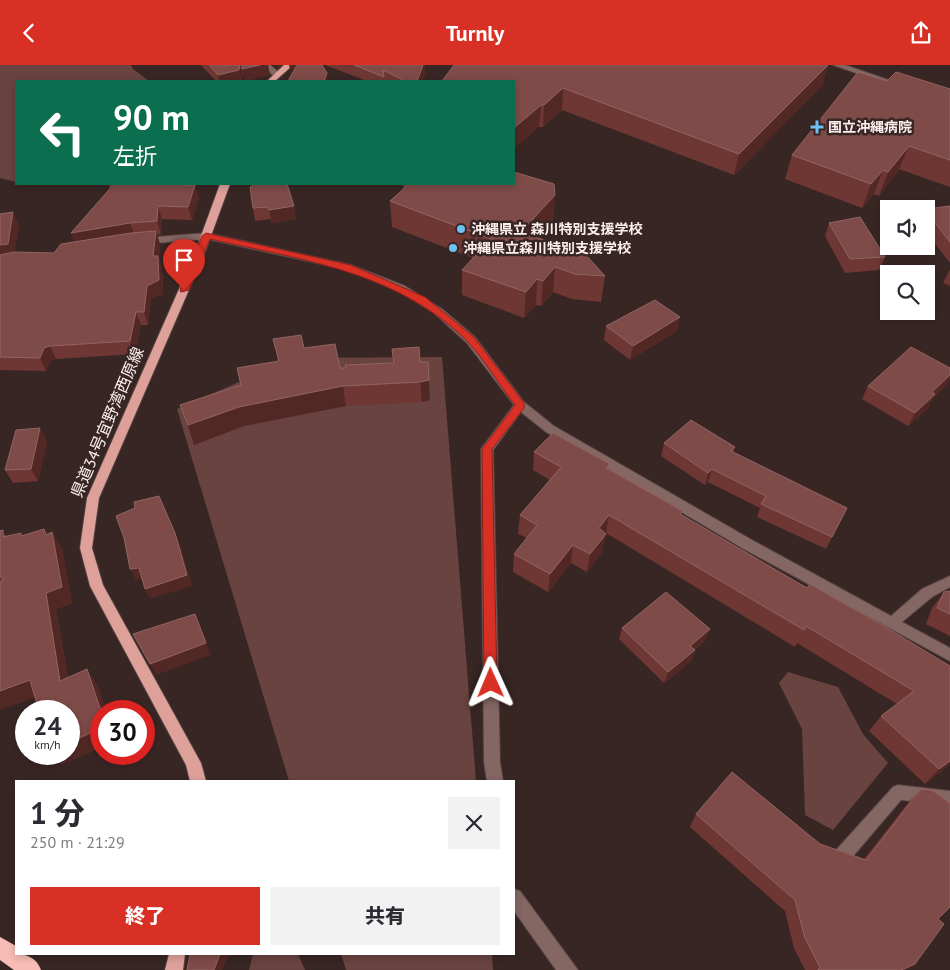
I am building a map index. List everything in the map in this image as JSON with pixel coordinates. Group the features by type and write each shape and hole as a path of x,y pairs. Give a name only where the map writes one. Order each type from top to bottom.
{"highway":[{"path":"0,947 31,970"}],"main road":[{"path":"272,80 276,74 289,65"},
{"name":"県道34号宜野湾西原線","path":"198,780 193,763 97,586 86,548 93,498 206,236 225,185"},
{"path":"174,970 177,955"}],"street":[{"path":"265,65 276,74"},
{"path":"837,65 912,89"},
{"path":"135,241 206,236 348,267 401,288 438,311 471,339 520,405 550,429 747,545 950,655"},
{"path":"495,780 492,762 487,449 520,405"},
{"path":"892,623 927,593 950,581"},
{"path":"843,855 898,792 950,798"},
{"path":"515,898 563,965 569,970"}],"shaded area":[{"path":"0,65 131,65 133,69 148,80 15,80 15,182 0,178"},
{"path":"442,357 476,780 289,780 177,409 294,358"},
{"path":"788,672 838,687 863,734 888,763 833,830 805,815 802,729 779,683"},
{"path":"253,955 298,955 305,970 249,970"},
{"path":"341,955 492,955 493,970 346,970"}],"building":[{"path":"209,65 240,65 239,70 218,75"},
{"path":"242,65 260,65 242,69"},
{"path":"297,65 322,65 327,73 324,80 289,80"},
{"path":"354,65 423,65 417,80 403,80 383,70 384,77"},
{"path":"454,65 828,65 739,154 563,88 515,127 515,80 443,80"},
{"path":"858,72 887,81 896,72 950,89 950,160 909,146 888,172 883,170 871,184 792,155"},
{"path":"515,172 554,184 555,195 521,232 585,254 605,276 575,274 555,267 543,281 537,279 526,292 462,270 491,239 390,201 407,186 405,185 515,185"},
{"path":"113,185 195,185 188,207 158,206 157,221 130,223 71,233"},
{"path":"253,185 287,185 294,206 269,210 268,207 253,208 250,187"},
{"path":"950,206 950,242 935,223 935,208"},
{"path":"13,212 8,244 0,245 0,214"},
{"path":"860,217 880,249 880,255 885,257 850,259 829,223"},
{"path":"156,231 153,256 158,256 159,280 147,286 144,312 136,312 130,341 50,346 44,348 40,358 0,357 0,255 14,252 54,253 61,244"},
{"path":"655,300 680,317 633,346 606,326"},
{"path":"301,335 304,348 335,344 340,368 346,368 345,365 394,363 392,349 419,347 420,362 428,362 429,380 343,386 239,407 188,425 180,405 241,385 237,368 279,361 273,339"},
{"path":"911,347 950,368 950,375 932,392 935,394 915,413 868,386"},
{"path":"691,420 735,447 731,451 847,508 832,537 761,504 766,496 712,469 708,473 664,443"},
{"path":"40,428 31,469 5,470 16,430"},
{"path":"553,433 610,464 606,468 683,511 680,514 807,588 810,584 950,666 950,761 939,769 881,716 914,691 806,626 804,630 609,515 599,528 606,534 590,554 573,545 550,574 514,554 537,525 520,515 561,467 534,452"},
{"path":"159,496 175,533 187,575 145,589 139,568 130,569 124,538 116,516 135,508 134,502"},
{"path":"44,529 46,535 52,532 62,587 46,593 60,681 87,669 97,700 90,700 90,733 80,738 80,700 36,700 30,680 0,691 0,582 4,580 0,576 0,531 3,530 3,537 21,533 21,536"},
{"path":"950,591 950,614 937,608 944,592"},
{"path":"666,592 710,629 690,646 695,650 668,672 622,628"},
{"path":"195,614 206,643 150,664 133,634"},
{"path":"732,772 820,844 866,860 921,789 932,790 950,803 950,907 938,919 944,924 915,964 901,970 818,970 820,967 805,938 795,900 696,814"},
{"path":"190,955 220,955 214,970 187,970"}],"place":[{"name":"国立沖縄病院","path":"817,127"},
{"name":"沖縄県立 森川特別支援学校","path":"461,229"},
{"name":"沖縄県立森川特別支援学校","path":"453,248"}],"route":[{"path":"184,290 206,236 348,267 374,277 421,299 471,339 520,405 487,449 491,683"}]}
